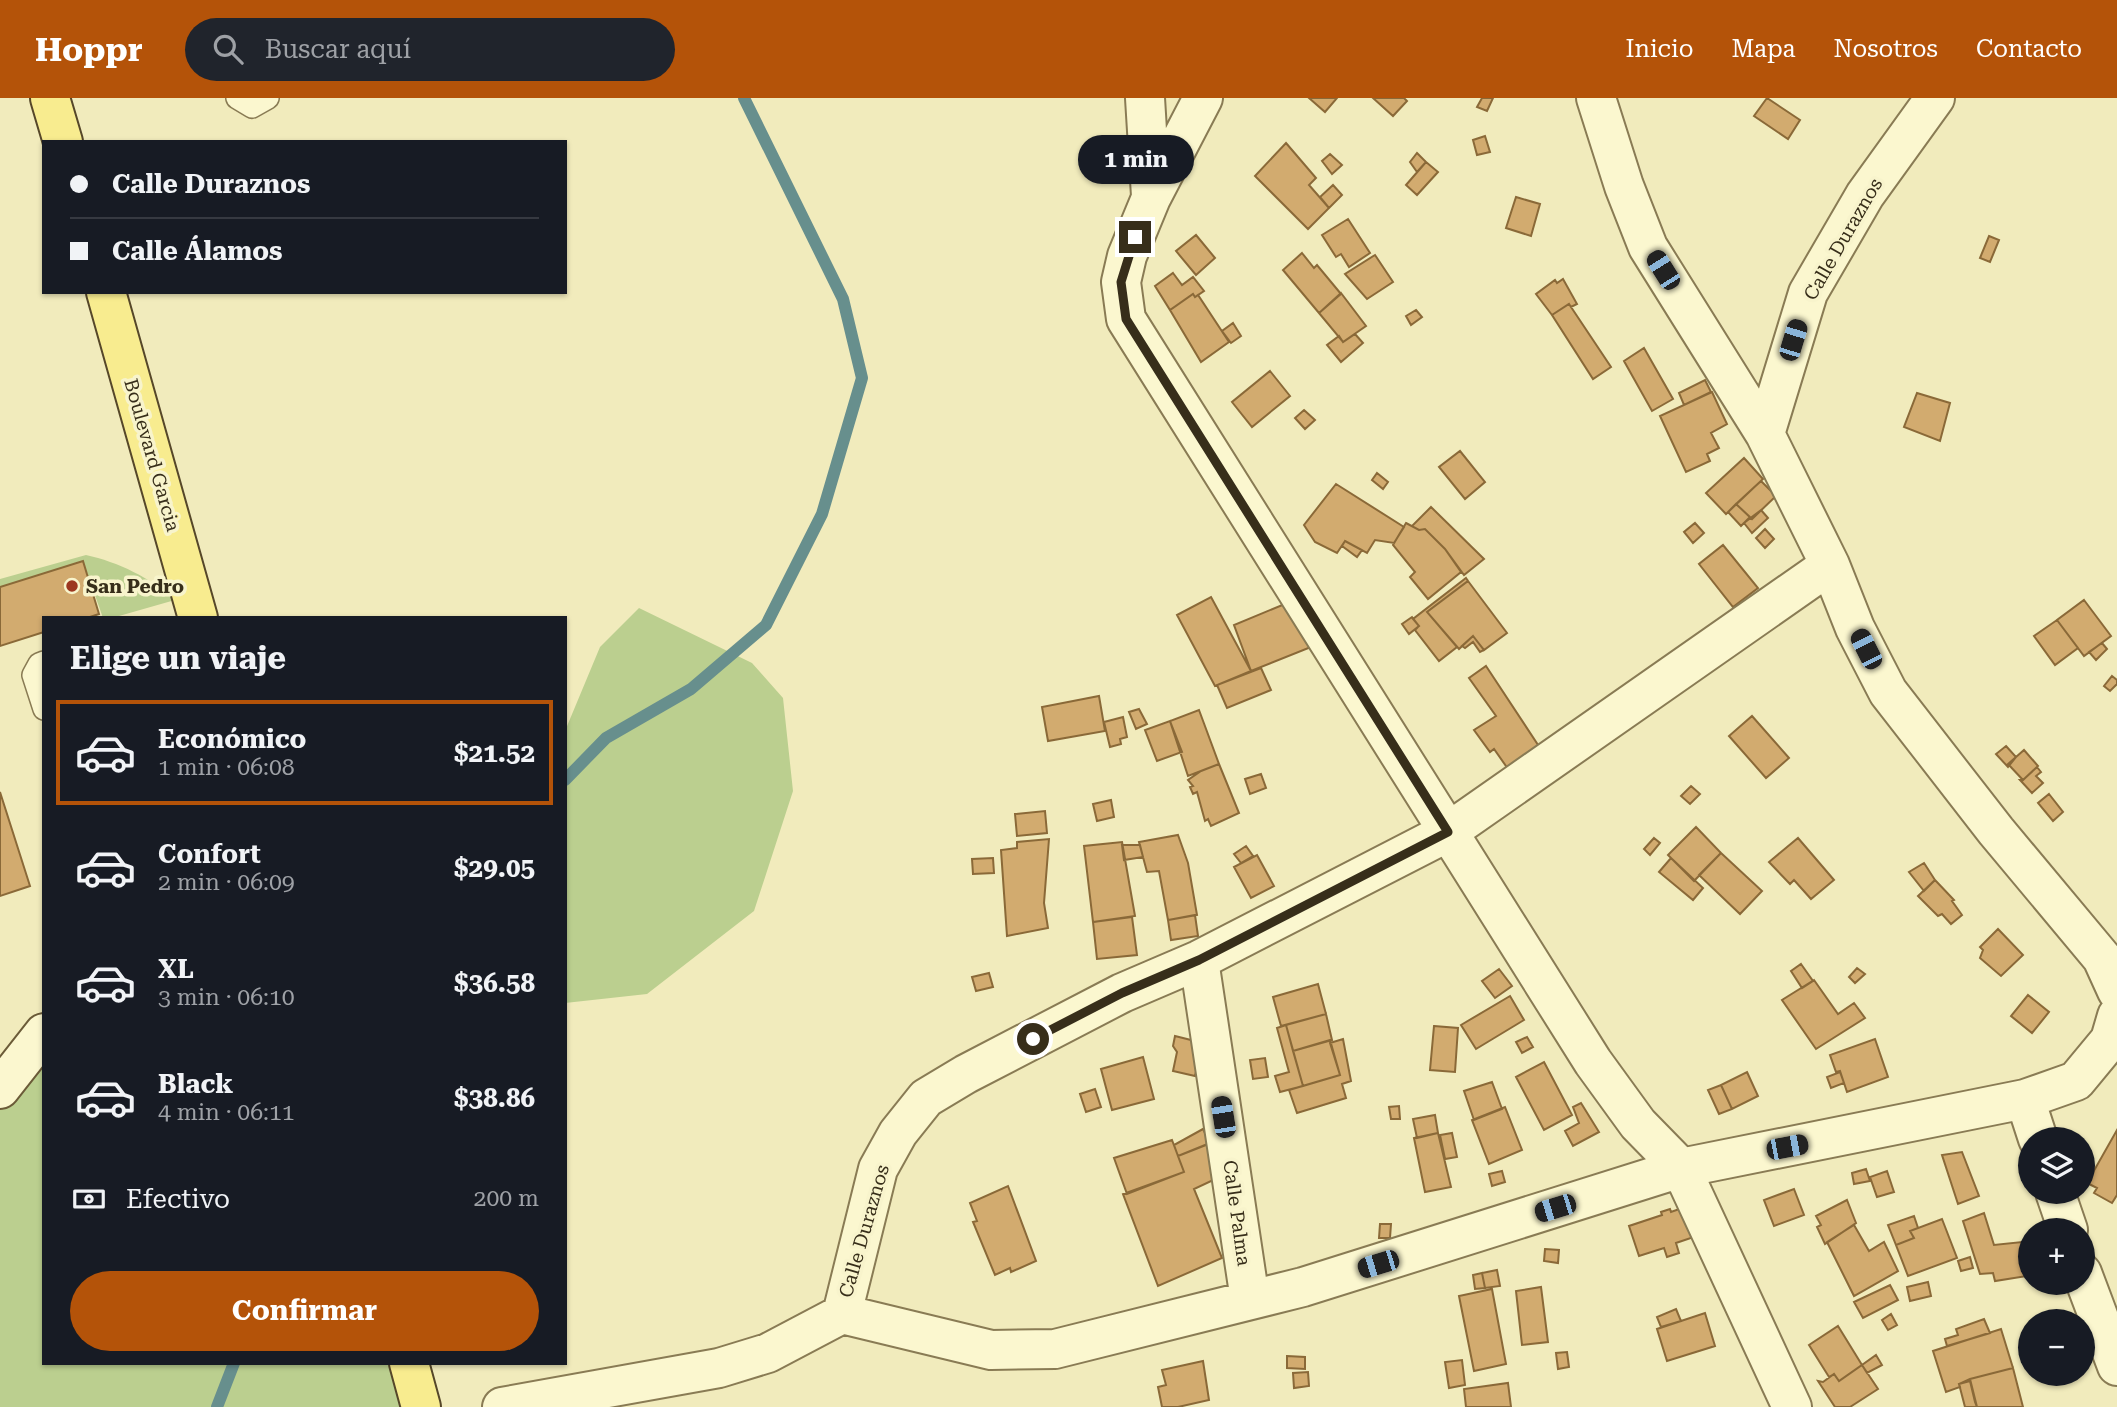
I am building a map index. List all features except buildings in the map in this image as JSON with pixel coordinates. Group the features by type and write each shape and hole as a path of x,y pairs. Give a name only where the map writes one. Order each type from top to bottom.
{"main road":[{"path":"50,98 62,140"},
{"name":"Boulevard Garcia","path":"107,294 197,616"},
{"path":"410,1365 421,1407"}],"street":[{"path":"1145,98 1151,198"},
{"path":"1203,98 1151,198 1127,256 1121,282 1126,319 1593,1062 1638,1124 1682,1168 1792,1407"},
{"path":"1596,98 1623,186 1648,247 1765,434 1830,565 1855,628 1888,692 1970,798 2102,958 2117,990"},
{"name":"Calle Duraznos","path":"1765,434 1808,293 1865,195 1936,98"},
{"name":"Calle Duraznos","path":"502,1407 719,1368 768,1353 842,1314 878,1170 898,1133 926,1098 965,1074 1122,993 1199,960 1448,832 1830,565"},
{"name":"Calle Palma","path":"1199,960 1250,1300"},
{"path":"842,1314 991,1350 1055,1349 1303,1287 1682,1168 2025,1100 2076,1081 2110,1040 2117,1016"},
{"path":"0,1089 42,1036"},
{"path":"2025,1100 2034,1127"},
{"path":"2091,1295 2115,1353"}],"lane":[{"path":"237,98 252,107 268,98"},
{"path":"42,663 33,675 42,703"}],"green space":[{"path":"86,555 134,572 175,600 119,616 102,616 83,561 0,587 0,579"},
{"path":"639,608 752,663 783,698 793,791 754,911 647,994 567,1003 567,726 600,647"},
{"path":"42,1051 42,1365 390,1365 401,1407 0,1407 0,1104"}],"waterway":[{"path":"567,778 606,738 691,689 766,625 822,514 862,378 843,299 744,98"},
{"path":"217,1407 233,1365"}],"place":[{"name":"San Pedro","path":"72,586"}],"route":[{"path":"1033,1039 1122,993 1199,960 1448,832 1126,319 1121,282 1135,237"}]}
